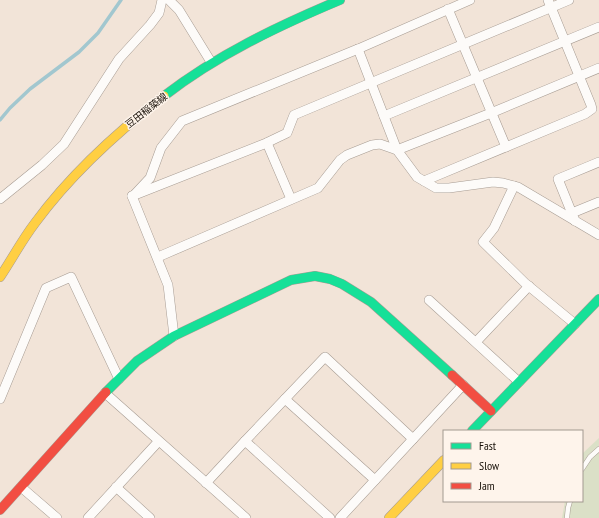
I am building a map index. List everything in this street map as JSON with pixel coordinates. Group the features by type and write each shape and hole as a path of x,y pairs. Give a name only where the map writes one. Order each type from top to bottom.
{"street":[{"path":"0,199 42,165 64,144 119,59 160,13 162,0"},
{"path":"169,0 179,10 211,62"},
{"name":"豆田稲築線","path":"0,277 35,222 66,185 123,128 179,84 211,62 299,16 340,0"},
{"path":"132,196 150,178 161,148 182,121 358,49 470,0"},
{"path":"132,196 267,143 287,133 294,115 463,44 549,4 569,0"},
{"path":"424,180 585,114 592,109 549,4"},
{"path":"448,9 476,79 506,147"},
{"path":"384,116 599,27"},
{"path":"358,49 372,82 396,150 417,176 436,188 449,188 493,182 514,186 574,217 599,235"},
{"path":"158,257 318,188 340,160 372,145 380,144 396,150 491,113 599,68"},
{"path":"267,143 291,200"},
{"path":"574,217 558,179 599,162"},
{"path":"514,186 494,228 483,242 528,286 575,324"},
{"path":"132,196 158,257 168,285 174,336"},
{"path":"574,217 599,202"},
{"path":"2,505 21,487 105,393 137,360 174,336 292,280 308,276 324,277 353,289 371,302 491,411"},
{"path":"0,399 46,288 71,277 119,379"},
{"path":"476,342 528,286"},
{"path":"473,430 599,299"},
{"path":"429,300 519,382"},
{"path":"206,483 325,357 414,438"},
{"path":"340,518 463,385"},
{"path":"105,393 158,442 246,518"},
{"path":"286,399 375,480"},
{"path":"245,441 330,518"},
{"path":"88,518 158,442"},
{"path":"389,518 443,461"},
{"path":"21,487 57,518"},
{"path":"116,487 150,518"}],"lane":[{"path":"583,468 590,457 599,449"},
{"path":"567,518 570,502"}],"green space":[{"path":"599,438 599,518 562,518 565,502 583,502 583,453"}],"waterway":[{"path":"0,120 30,89 79,52 98,33 121,0"}],"traffic: fast":[{"path":"164,96 184,81 227,54 294,20 340,0"},
{"path":"106,392 137,361 174,336 291,280 315,276 330,279 342,284 371,302 452,375"},
{"path":"473,430 599,299"}],"traffic: slow":[{"path":"0,277 30,229 79,171 95,155 164,96"},
{"path":"389,518 443,461"}],"traffic: jam":[{"path":"452,375 491,411"},
{"path":"0,510 106,392"}]}
